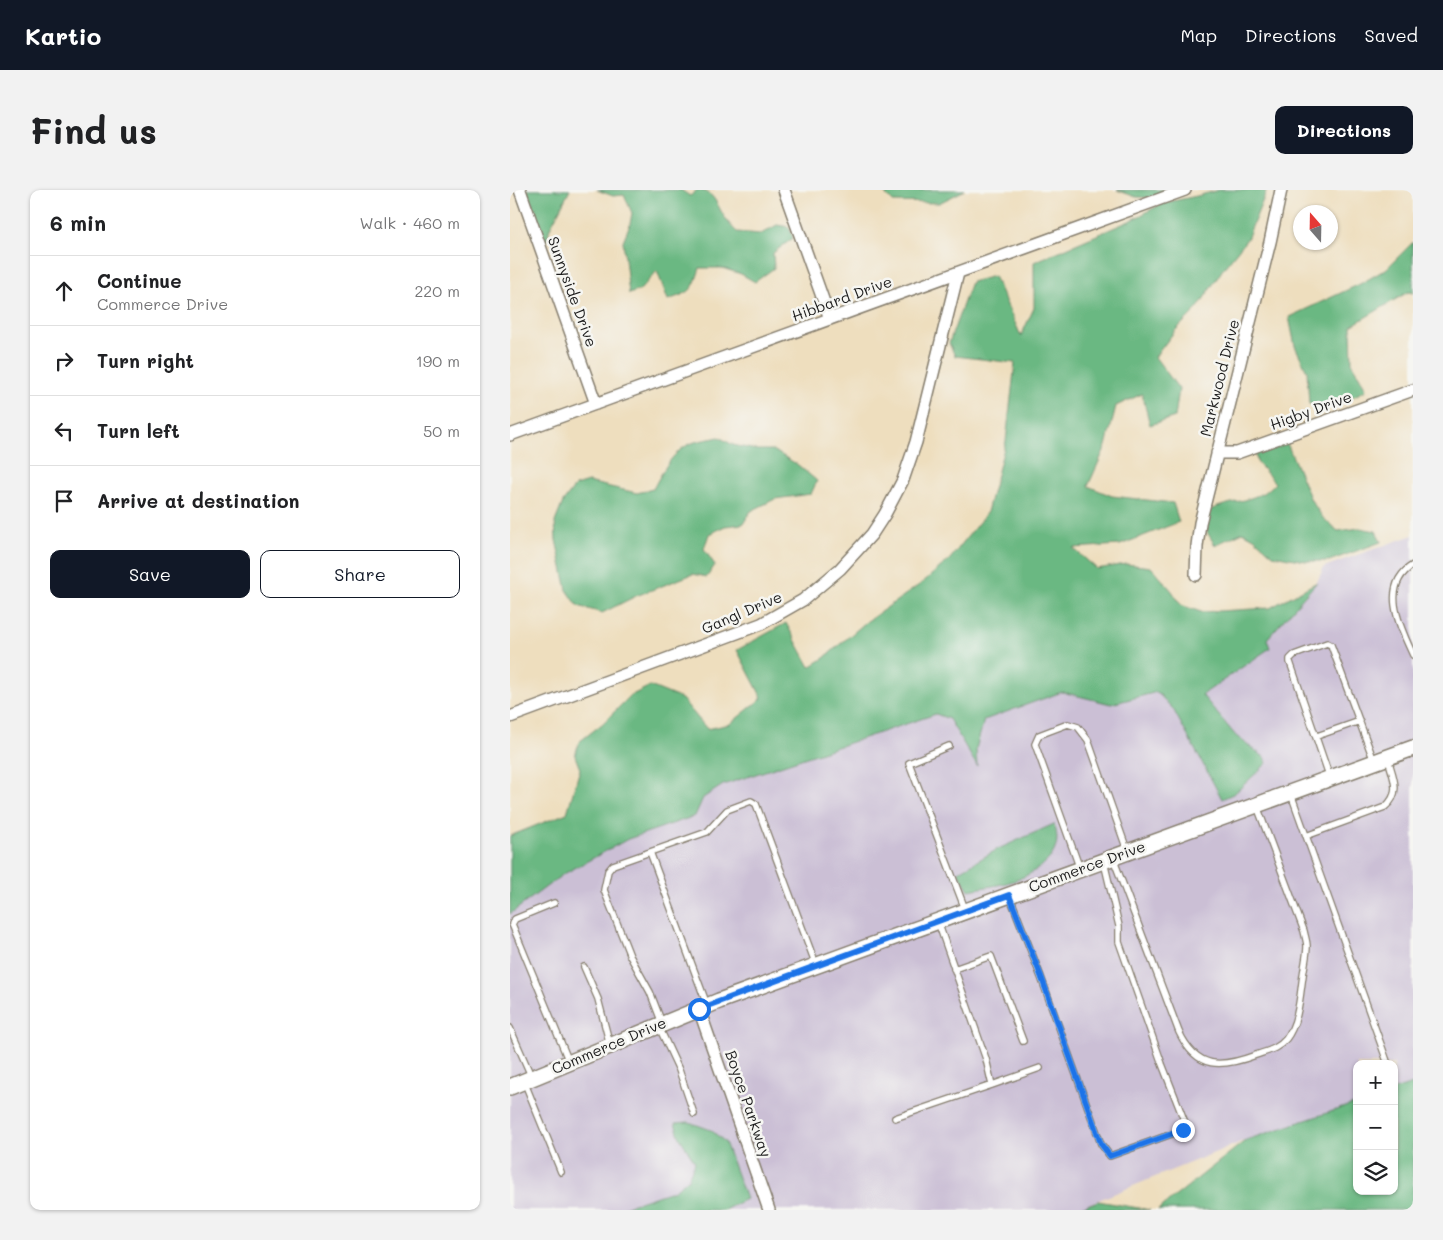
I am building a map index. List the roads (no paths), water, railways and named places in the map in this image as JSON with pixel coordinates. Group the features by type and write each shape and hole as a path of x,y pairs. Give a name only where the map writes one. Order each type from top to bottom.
{"street":[{"name":"Sunnyside Drive","path":"520,190 596,404"},
{"path":"784,190 830,319"},
{"name":"Hibbard Drive","path":"510,435 1185,190"},
{"name":"Markwood Drive","path":"1196,574 1200,523 1270,242 1281,190"},
{"name":"Gangl Drive","path":"510,717 761,624 803,600 840,570 872,534 903,480 916,442 958,273"},
{"name":"Higby Drive","path":"1217,454 1247,450 1413,390"},
{"name":"Commerce Drive","path":"522,1082 703,1007 1413,748"},
{"name":"Boyce Parkway","path":"703,1007 769,1210"}],"lane":[{"path":"1413,565 1401,576 1395,588 1394,606 1413,655"},
{"path":"1306,836 1386,807 1392,802 1396,790 1360,721 1331,645 1327,644 1294,655 1290,662 1330,778"},
{"path":"1317,736 1360,721"},
{"path":"1080,869 1035,744 1039,734 1068,724 1078,727 1088,740 1127,852"},
{"path":"949,746 909,763 966,911"},
{"path":"1290,792 1387,1060"},
{"path":"694,1114 650,992 630,956 604,890 608,871 613,865 707,832 727,810 751,801 756,804 816,966"},
{"path":"1108,859 1179,1032 1191,1052 1203,1060 1223,1064 1234,1063 1273,1049 1280,1046 1290,1033 1298,1011 1307,947 1304,931 1256,804"},
{"path":"650,852 703,1007"},
{"path":"1009,895 1041,976 1101,1144 1110,1156 1183,1130 1184,1120 1162,1064 1120,942 1108,859"},
{"path":"554,903 515,919 512,924 570,1062"},
{"path":"938,922 986,1059 992,1085"},
{"path":"954,969 991,956 1023,1041"},
{"path":"584,967 598,999 610,1045"},
{"path":"510,1028 522,1082 561,1172"},
{"path":"896,1118 1040,1068"}]}
